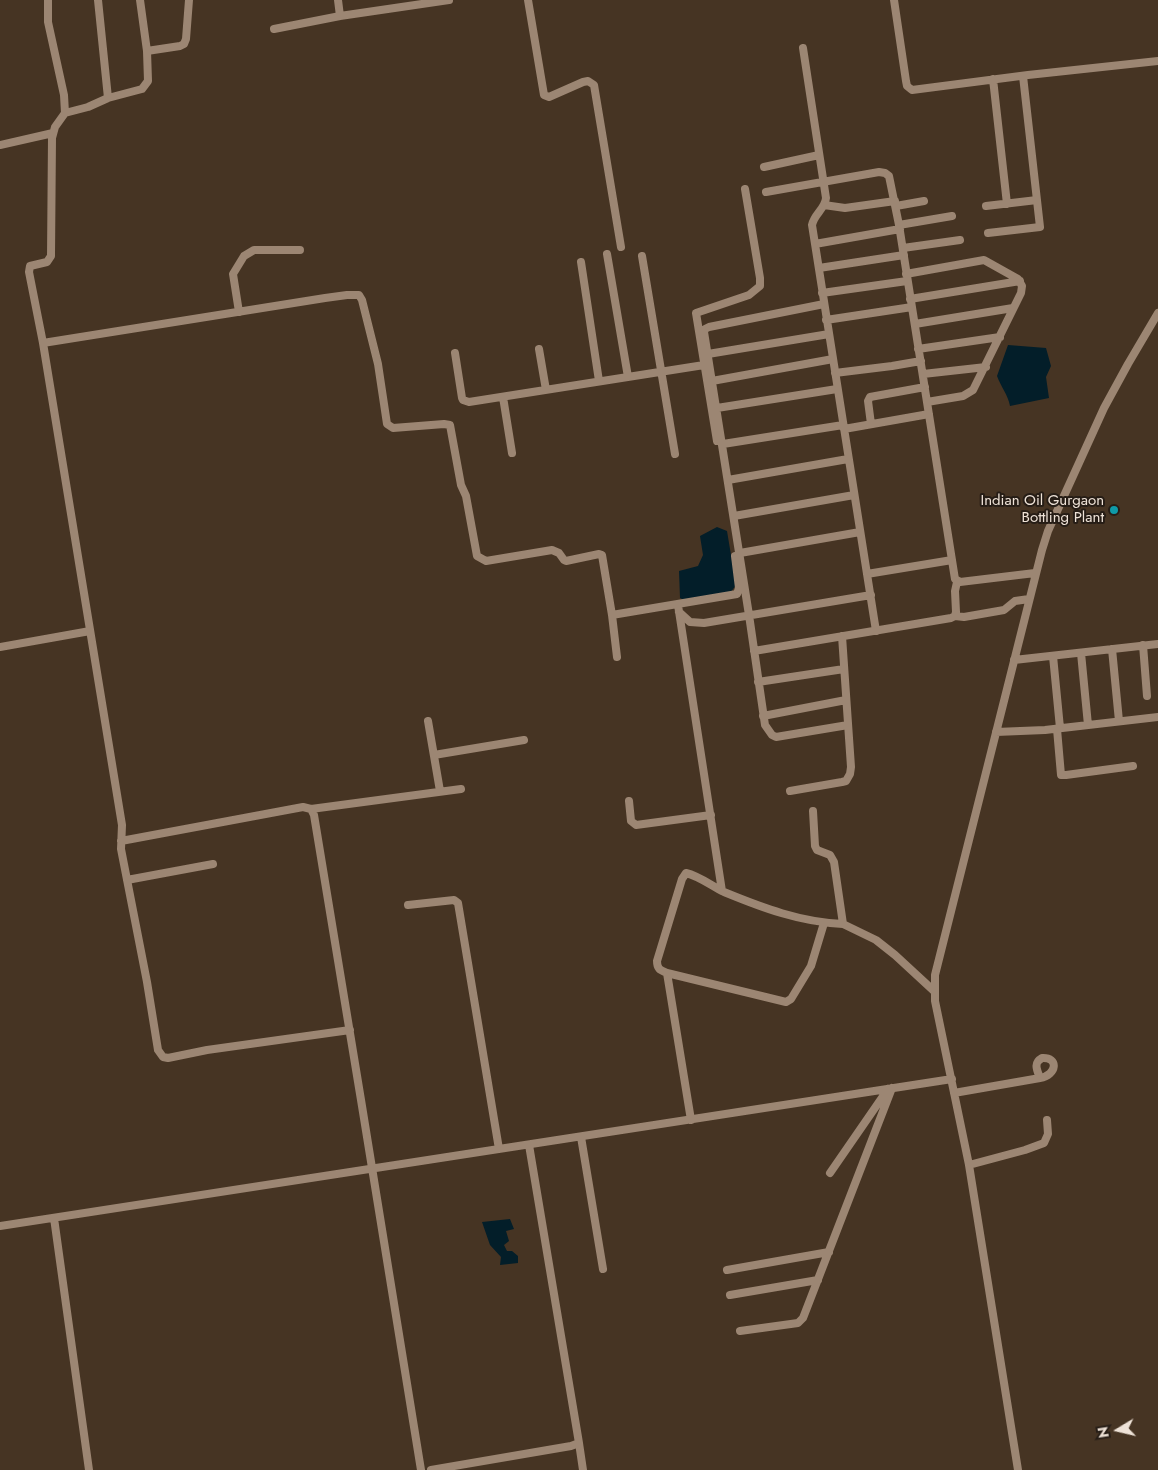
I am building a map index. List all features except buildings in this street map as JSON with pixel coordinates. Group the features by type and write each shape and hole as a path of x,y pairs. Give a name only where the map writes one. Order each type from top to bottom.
{"street":[{"path":"48,0 48,22 64,95 65,112 53,133 51,256 47,262 33,264 29,268 122,825 121,849 158,1050 163,1058 350,1030"},
{"path":"98,0 108,98"},
{"path":"65,112 142,89 146,85 148,81 147,51 140,0"},
{"path":"147,51 184,44 189,0"},
{"path":"338,0 340,16"},
{"path":"274,29 340,16 449,0"},
{"path":"528,0 544,96 550,97 583,82 588,81 594,85 622,247"},
{"path":"894,0 906,81 909,89 916,90 992,79 1158,61"},
{"path":"802,48 826,198 824,205 812,221 876,631"},
{"path":"988,233 1040,227 1023,76"},
{"path":"992,79 1006,204"},
{"path":"0,144 53,133"},
{"path":"764,167 820,155"},
{"path":"766,192 879,172 885,172 891,179 954,579 957,582 955,616"},
{"path":"612,615 678,608 737,594 740,588 696,313 750,295 760,286 745,189"},
{"path":"986,206 1037,200"},
{"path":"824,205 845,208 924,201"},
{"path":"815,244 952,216"},
{"path":"819,268 960,240"},
{"path":"240,312 233,274 244,256 254,250 300,250"},
{"path":"607,254 628,377"},
{"path":"642,256 675,454"},
{"path":"822,293 984,260 1011,274 1020,281 1021,292 986,367 971,393 927,402"},
{"path":"581,262 600,381"},
{"path":"910,299 1020,281"},
{"path":"43,343 347,295 361,296 378,364 389,427 450,425 477,556 486,561 552,550 556,551 566,561 602,555 617,657"},
{"path":"824,304 709,327 704,332 740,553 763,716 768,731 776,737 848,724"},
{"path":"826,320 912,308"},
{"path":"914,324 1013,308"},
{"path":"1018,1470 970,1165 934,991 938,960 1035,573 1048,532 1104,408 1158,313"},
{"path":"708,354 829,334"},
{"path":"918,349 1000,336"},
{"path":"539,349 546,390"},
{"path":"454,353 463,400 469,402 704,365"},
{"path":"712,381 833,359"},
{"path":"835,373 920,361"},
{"path":"923,374 986,367"},
{"path":"871,424 868,401 870,397 924,387"},
{"path":"717,408 837,389"},
{"path":"503,397 512,453"},
{"path":"722,444 871,424 929,414"},
{"path":"728,480 848,459"},
{"path":"734,516 854,495"},
{"path":"740,553 860,532"},
{"path":"868,574 952,560"},
{"path":"957,582 1035,573"},
{"path":"678,608 688,621 704,623 871,594"},
{"path":"754,651 955,616 964,617 1004,610 1015,601 1029,599"},
{"path":"678,608 722,891"},
{"path":"0,648 90,631"},
{"path":"790,791 846,781 850,774 842,636"},
{"path":"1014,660 1158,644"},
{"path":"1143,646 1147,696"},
{"path":"1112,649 1119,721"},
{"path":"1082,652 1088,725"},
{"path":"1053,656 1062,775 1133,766"},
{"path":"758,682 844,669"},
{"path":"763,716 846,700"},
{"path":"996,732 1058,728 1158,717"},
{"path":"428,721 440,792"},
{"path":"434,755 524,740"},
{"path":"121,841 303,808 312,809 461,789"},
{"path":"628,801 631,821 636,825 711,816"},
{"path":"312,809 350,1030 421,1470"},
{"path":"813,811 815,846 817,850 830,855 834,862 843,924"},
{"path":"127,880 213,864"},
{"path":"824,923 811,966 791,999 786,1002 667,973 659,970 657,966 684,875 689,873 722,891 778,913 824,923 843,924 867,935 884,946 934,991"},
{"path":"408,905 448,900 454,900 458,903 499,1149"},
{"path":"667,973 691,1120"},
{"path":"954,1093 1040,1078"},
{"path":"0,1226 952,1079"},
{"path":"830,1173 890,1089"},
{"path":"740,1331 801,1322 890,1089"},
{"path":"970,1165 1026,1150 1044,1143 1048,1134 1046,1120"},
{"path":"580,1137 603,1268"},
{"path":"529,1144 582,1470"},
{"path":"54,1218 89,1470"},
{"path":"727,1270 829,1252"},
{"path":"730,1295 818,1280"},
{"path":"431,1470 482,1466 578,1443"}],"water":[{"path":"1008,345 1046,348 1051,366 1046,377 1049,398 1010,406 997,376"},
{"path":"717,527 727,531 736,585 728,596 688,602 680,598 679,571 698,566 703,555 700,536"},
{"path":"510,1219 514,1229 506,1231 509,1241 504,1245 507,1251 512,1251 518,1256 518,1263 500,1265 501,1257 490,1245 482,1222"}],"place":[{"name":"Indian Oil Gurgaon Bottling Plant","path":"1114,510"}]}
